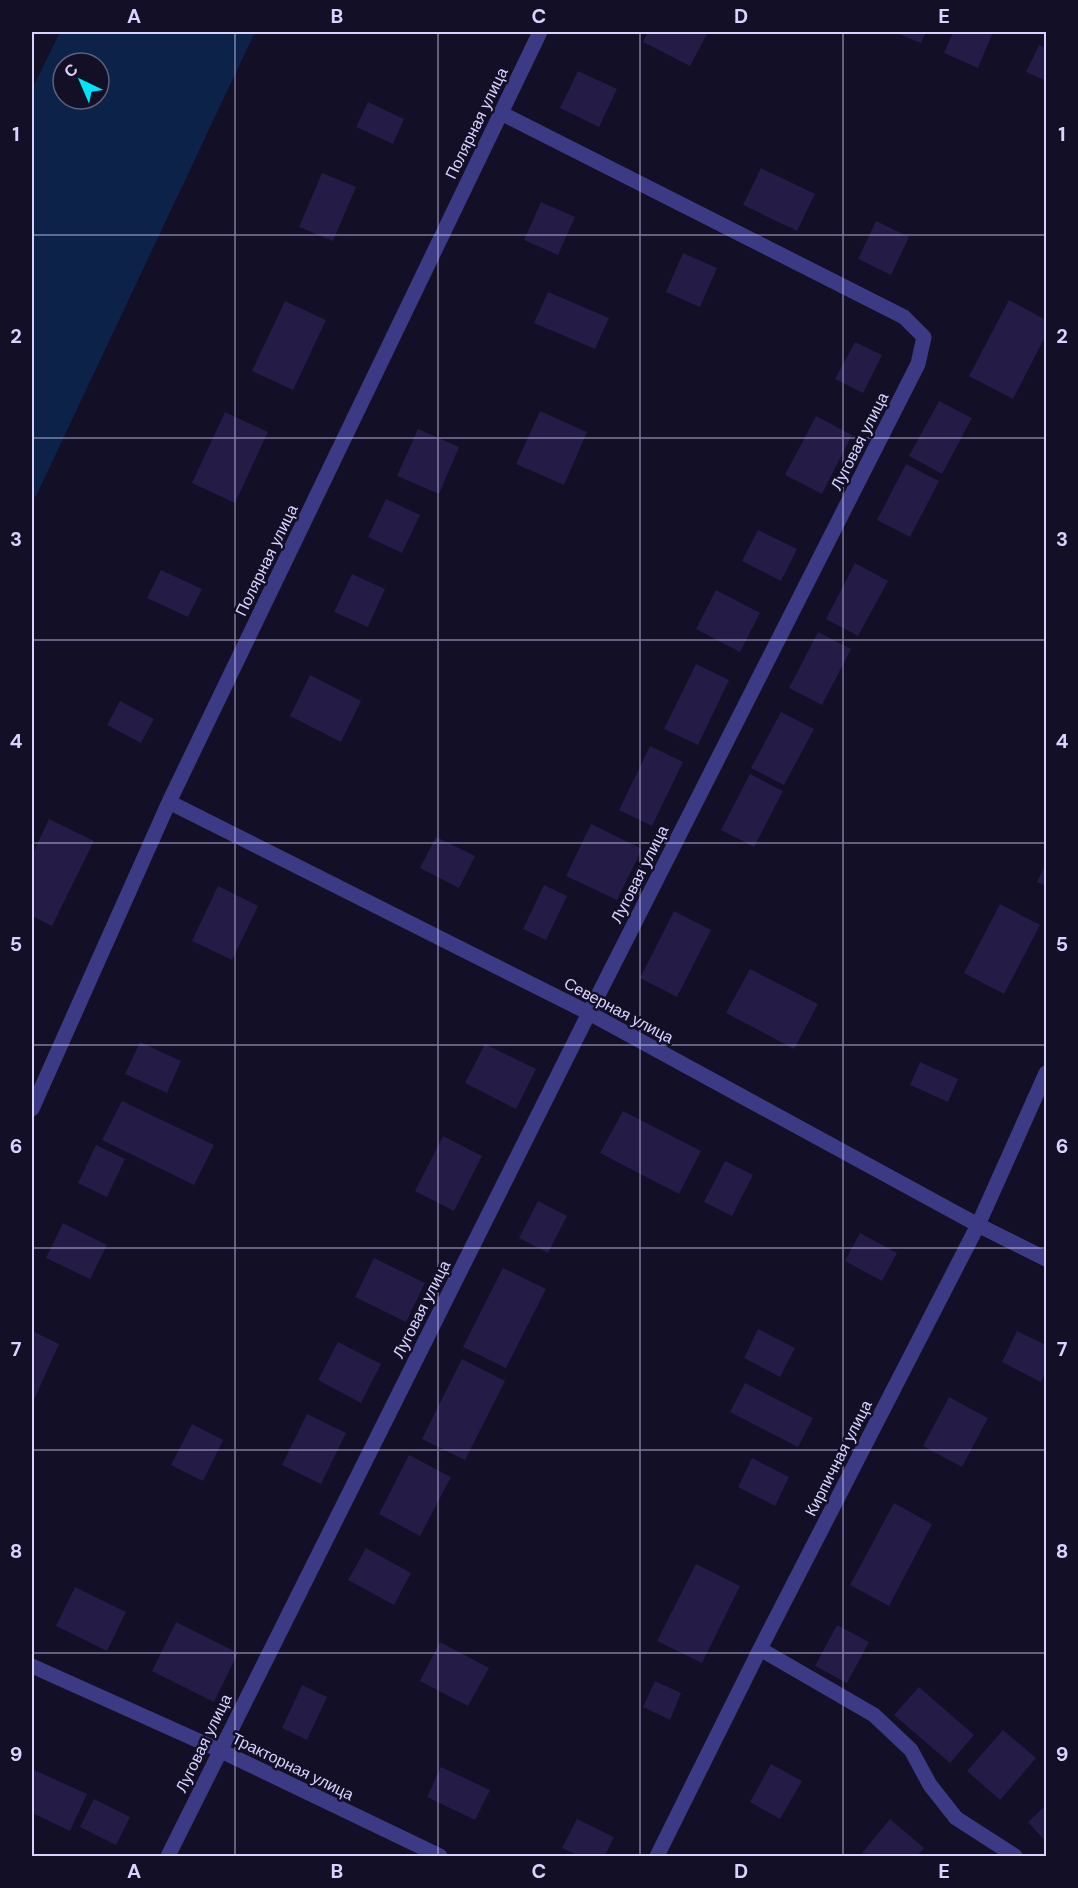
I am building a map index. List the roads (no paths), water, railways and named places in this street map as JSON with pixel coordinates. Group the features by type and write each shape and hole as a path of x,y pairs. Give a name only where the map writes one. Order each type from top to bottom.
{"street":[{"name":"Полярная улица","path":"32,1109 169,802 540,32"},
{"name":"Луговая улица","path":"168,1857 219,1750 589,1013 918,364 924,337 904,317 501,112"},
{"name":"Северная улица","path":"169,802 589,1013 978,1225 1047,1259"},
{"name":"Кирпичная улица","path":"657,1857 760,1649 978,1225 1047,1073"},
{"path":"760,1649 874,1714 911,1750 930,1785 957,1818 1016,1857"},
{"name":"Тракторная улица","path":"32,1666 219,1750 440,1857"}],"water":[{"path":"60,32 255,32 36,496 32,499 32,89"}]}
